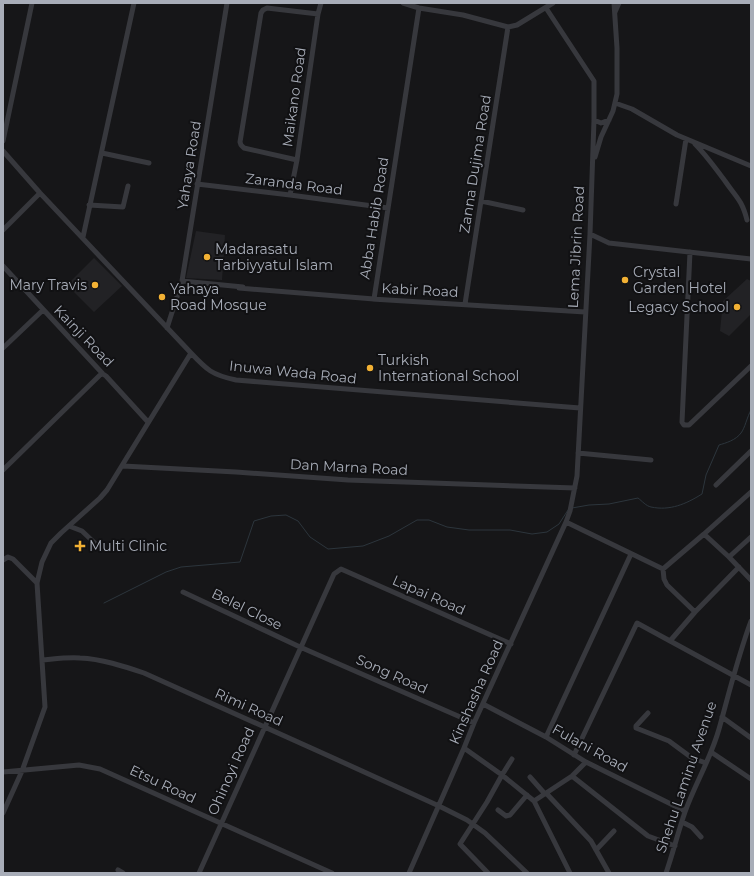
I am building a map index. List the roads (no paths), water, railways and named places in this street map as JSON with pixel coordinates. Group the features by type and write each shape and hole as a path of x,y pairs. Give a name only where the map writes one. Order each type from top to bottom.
{"street":[{"path":"3,141 32,3"},
{"path":"82,237 102,153 134,3"},
{"name":"Yahaya Road","path":"167,328 182,281 227,3"},
{"name":"Maikano Road","path":"290,195 297,160 318,14 321,3"},
{"path":"403,3 419,8 463,15 508,27 517,25 553,3"},
{"path":"592,186 597,150 609,120 617,94 614,3"},
{"path":"615,13 619,3"},
{"path":"297,160 244,148 240,142 261,13 267,8 318,14"},
{"name":"Abba Habib Road","path":"239,288 374,299 419,8"},
{"name":"Lema Jibrin Road","path":"546,8 594,81 590,234 577,476 570,512"},
{"name":"Zanna Dujima Road","path":"465,304 508,27"},
{"path":"615,102 632,109 686,139 751,166"},
{"path":"594,120 601,123 609,120"},
{"path":"676,204 686,139"},
{"path":"695,143 709,158 725,182 740,200 747,220"},
{"name":"Inuwa Wada Road","path":"3,152 191,354 205,368 219,376 236,380 580,408"},
{"path":"102,153 149,163"},
{"name":"Zaranda Road","path":"198,184 388,208"},
{"path":"89,205 123,207 128,186"},
{"path":"3,230 40,193"},
{"path":"481,201 523,210"},
{"path":"590,234 609,243 751,259"},
{"path":"690,252 682,422 684,425 689,425 751,366"},
{"name":"Kainji Road","path":"3,266 148,422"},
{"name":"Kabir Road","path":"182,281 374,299 585,312"},
{"path":"3,348 43,310"},
{"path":"3,813 22,771 45,707 37,583 46,552 51,544 69,526 100,498 122,466 191,354"},
{"path":"3,470 100,375 103,374"},
{"path":"716,485 751,452"},
{"path":"578,453 651,460"},
{"name":"Dan Marna Road","path":"122,466 348,480 575,488"},
{"path":"663,569 751,492"},
{"name":"Kinshasha Road","path":"409,873 474,723 570,512"},
{"path":"566,522 663,569"},
{"path":"69,526 82,531 101,549"},
{"path":"704,534 751,580"},
{"path":"729,558 751,537"},
{"path":"546,737 631,554"},
{"path":"3,560 8,557 13,559 37,583"},
{"path":"670,641 695,612 739,567"},
{"name":"Lapai Road","path":"337,570 341,569 511,644"},
{"path":"663,569 664,579 667,585 695,612"},
{"name":"Ohinoyi Road","path":"199,873 300,647 337,570"},
{"name":"Belel Close","path":"183,592 300,647"},
{"name":"Shehu Laminu Avenue","path":"666,873 685,811 719,730 732,676 748,637 751,621"},
{"path":"574,755 637,623 751,685"},
{"name":"Song Road","path":"300,647 474,723"},
{"name":"Rimi Road","path":"42,660 78,657 123,666 144,673 439,806 473,824 485,833 527,873"},
{"name":"Fulani Road","path":"483,704 546,737 586,762 685,811"},
{"path":"648,713 636,726 636,728 669,741 692,758 706,763"},
{"path":"722,717 751,738"},
{"path":"464,748 502,775 534,801 570,873"},
{"path":"711,752 751,780"},
{"path":"488,873 460,844 512,759"},
{"path":"534,801 572,776 586,762"},
{"name":"Etsu Road","path":"3,772 79,765 100,768 332,873"},
{"path":"572,776 648,836 675,846"},
{"path":"530,777 591,841 609,873"},
{"path":"498,810 506,816 510,815 526,795"},
{"path":"682,822 692,827 701,837"},
{"path":"596,850 614,831"}],"waterway":[{"path":"572,508 609,504 638,498 646,505 665,508 678,506 696,498 702,494 706,475 719,445 731,441 741,433 751,410"},
{"path":"104,603 166,572 181,567 240,562 254,521 271,516 286,515 298,521 310,537 328,549 363,546 389,536 417,520 429,520 447,527 469,530 510,530 532,534 547,532 559,524 568,510"}],"place":[{"name":"Madarasatu Tarbiyyatul Islam","path":"207,257"},
{"name":"Crystal Garden Hotel","path":"625,280"},
{"name":"Mary Travis","path":"95,285"},
{"name":"Yahaya Road Mosque","path":"162,297"},
{"name":"Legacy School","path":"737,307"},
{"name":"Turkish International School","path":"370,368"},
{"name":"Multi Clinic","path":"80,546"}]}
